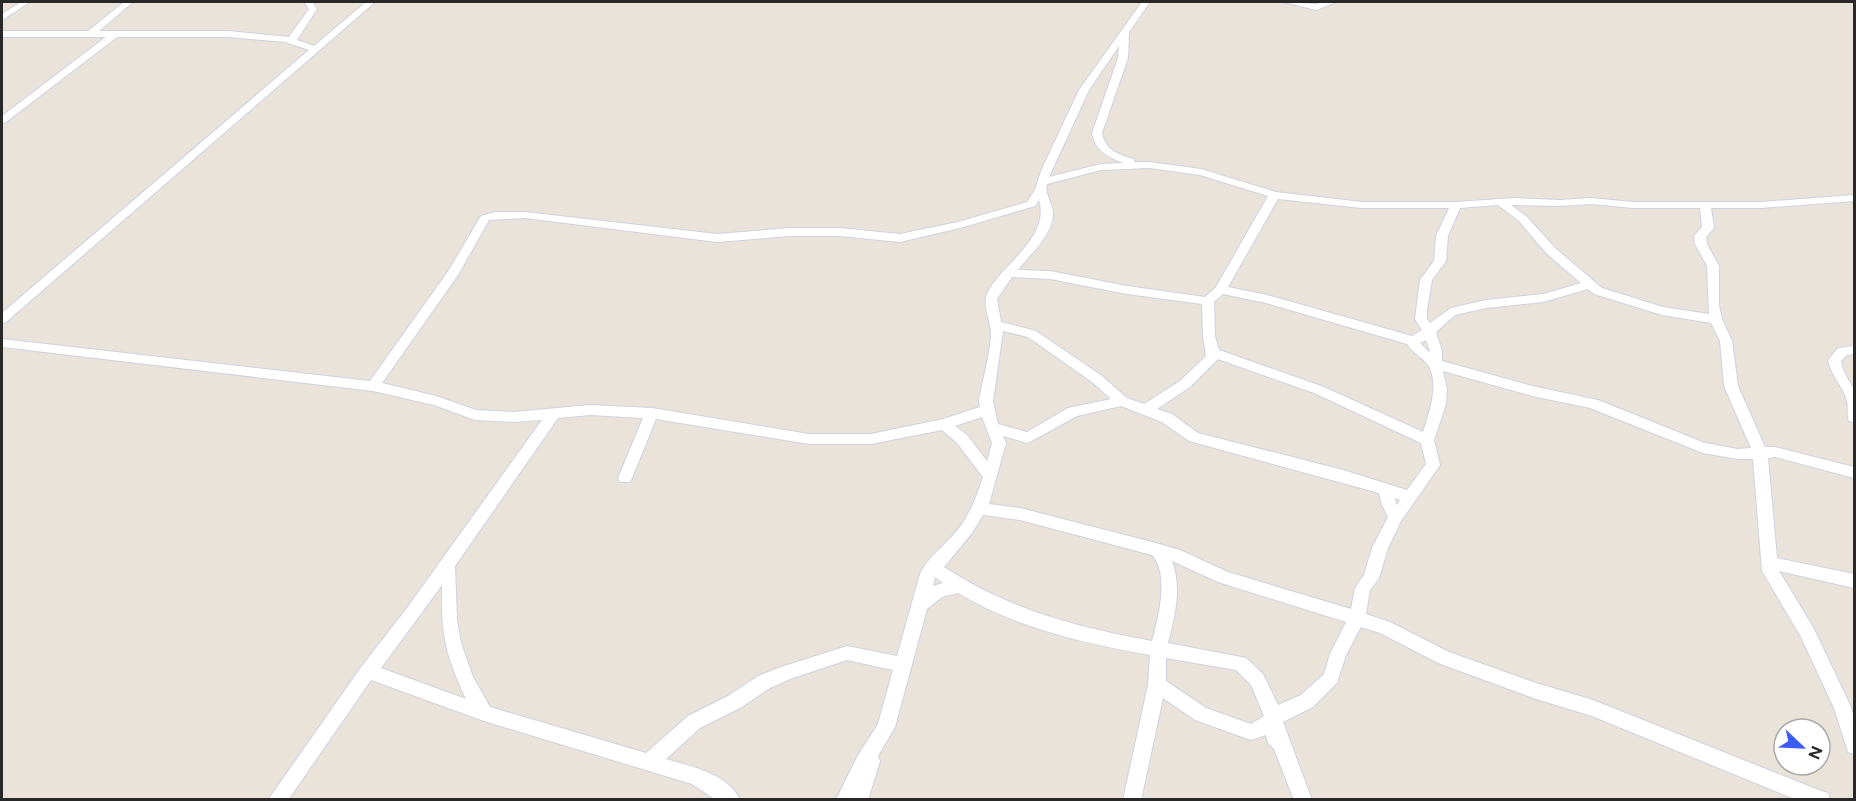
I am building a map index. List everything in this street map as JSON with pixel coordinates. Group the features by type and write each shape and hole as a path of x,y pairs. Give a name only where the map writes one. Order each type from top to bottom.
{"street":[{"path":"2,17 26,2"},
{"path":"89,35 129,2"},
{"path":"292,40 313,9 308,2"},
{"path":"2,319 371,2"},
{"path":"373,386 454,272 485,218 495,215 525,215 717,238 800,232 840,232 900,238 1031,204 1084,90 1146,2"},
{"path":"1288,2 1316,7 1330,3"},
{"path":"1125,29 1123,58 1098,125 1097,138 1116,159 1201,172 1275,195 1362,205 1591,201 1633,205 1761,205 1854,198"},
{"path":"2,34 228,34 292,40 315,50"},
{"path":"2,120 114,35"},
{"path":"1041,186 1101,167 1150,165"},
{"path":"845,800 863,763 876,746 886,727 919,605 932,567 959,539 982,502 991,476 999,447 987,411 987,387 996,325 991,299 995,290 1044,230 1048,210 1041,186"},
{"path":"1214,354 1209,341 1208,301 1221,289 1268,203 1275,195"},
{"path":"1501,202 1523,219 1544,244 1586,279 1588,285"},
{"path":"1705,204 1708,228 1700,237 1713,266 1712,293 1716,319 1726,341 1726,358 1731,386 1760,452 1773,580 1797,613 1842,706 1854,746"},
{"path":"1157,685 1207,717 1251,732 1259,730 1275,717 1307,700 1331,678 1338,654 1357,618 1363,588 1371,578 1380,548 1396,517 1433,465 1427,440 1439,404 1440,388 1435,364 1436,351 1421,316 1426,280 1440,261 1442,236 1456,205"},
{"path":"1011,273 1050,275 1127,290 1208,301"},
{"path":"1221,289 1267,299 1412,341 1421,338 1427,330 1450,312 1486,304 1544,298 1588,285 1608,295 1640,305 1716,319"},
{"path":"996,325 1019,329 1043,340 1105,385 1122,401 1146,409 1207,442 1254,452 1410,497"},
{"path":"1412,341 1417,349 1435,364 1532,391 1593,404 1703,448 1737,454 1775,452 1854,472"},
{"path":"2,343 373,386 436,401 475,415 514,417 590,410 652,413 809,439 871,439 944,424 987,411"},
{"path":"1854,350 1843,351 1834,360 1836,370 1854,401 1854,417"},
{"path":"1146,409 1190,380 1209,363 1214,354"},
{"path":"1214,354 1319,390 1427,440"},
{"path":"994,428 1028,438 1073,412 1122,401"},
{"path":"625,478 652,413"},
{"path":"277,800 553,414"},
{"path":"944,424 962,439 991,476"},
{"path":"1386,490 1389,505 1396,517"},
{"path":"982,502 1006,511 1156,549 1189,560 1224,577 1357,618 1398,634 1444,658 1536,691 1570,700 1821,800"},
{"path":"1132,800 1157,685 1158,650 1166,623 1169,599 1168,571 1163,556 1156,549"},
{"path":"1770,563 1854,581"},
{"path":"447,564 451,582 450,636 467,681 484,713"},
{"path":"932,567 958,586 1057,628 1115,643 1240,663 1252,671 1261,683 1303,800"},
{"path":"919,605 938,591 958,586"},
{"path":"650,762 694,722 734,702 764,682 787,672 847,653 866,655 904,665"},
{"path":"368,671 484,713 695,776 713,785 731,800"},
{"path":"1259,730 1281,743"},
{"path":"860,800 876,746"}]}
